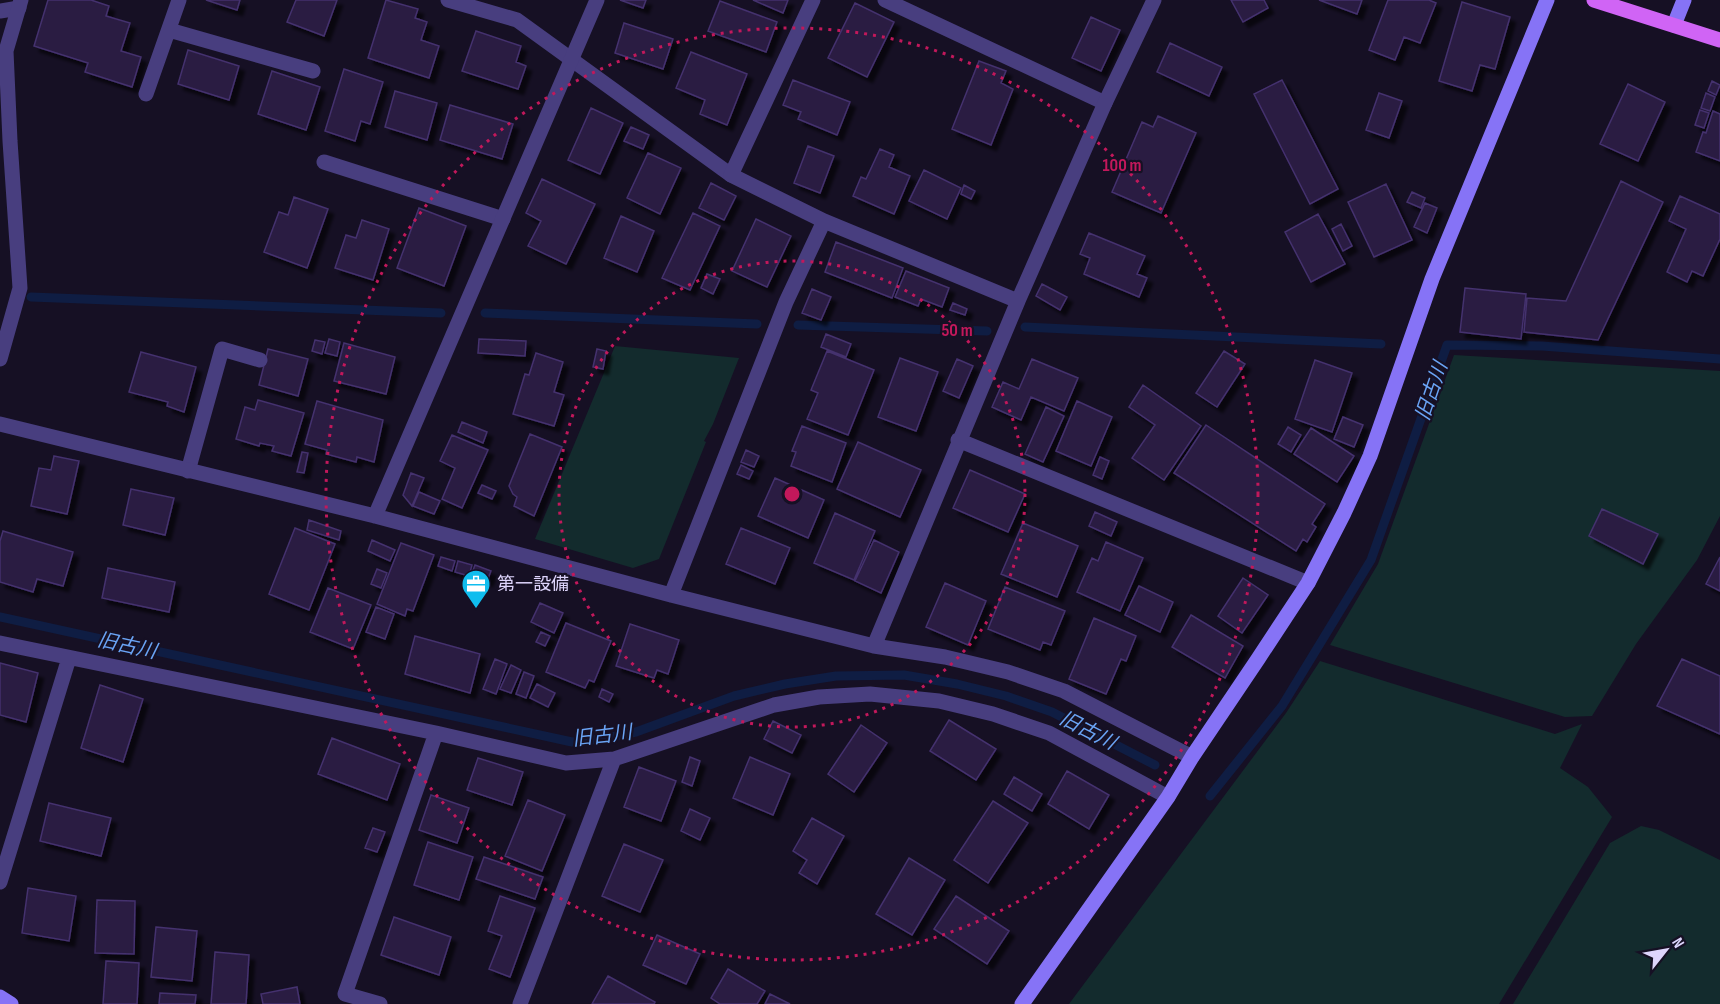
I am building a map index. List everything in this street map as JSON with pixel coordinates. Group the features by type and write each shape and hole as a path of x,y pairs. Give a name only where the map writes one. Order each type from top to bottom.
{"main road":[{"path":"1594,0 1720,40"}],"street":[{"path":"146,94 179,0"},
{"path":"448,0 517,20 731,175 824,221 1018,301"},
{"path":"375,516 597,0"},
{"path":"731,175 813,0"},
{"path":"885,0 1106,103"},
{"path":"874,646 958,440 1018,301 1154,0"},
{"path":"1022,1004 1168,796 1308,583 1370,456 1432,279 1546,0"},
{"path":"1674,25 1684,0"},
{"path":"0,11 20,4"},
{"path":"0,359 20,288 6,51 20,4"},
{"path":"169,30 313,70"},
{"path":"324,162 503,219"},
{"path":"671,595 786,302 824,221"},
{"path":"188,471 222,349 260,360"},
{"path":"0,424 375,516 671,595 874,646 945,657 1008,672 1064,691 1192,757"},
{"path":"958,440 1308,583"},
{"path":"0,643 436,733 566,763 614,759 774,705 819,698 870,694 939,700 993,714 1048,734 1168,796"},
{"path":"0,882 69,658"},
{"path":"380,1004 345,994 436,733"},
{"path":"520,1004 614,759"},
{"path":"0,998 11,1004"}],"green space":[{"path":"615,346 739,358 704,441 706,442 659,559 633,568 535,539"},
{"path":"1454,355 1720,371 1720,516 1697,560 1636,644 1592,716 1565,717 1330,645 1378,564"},
{"path":"1320,661 1555,734 1582,724 1560,768 1588,787 1612,817 1499,1004 1069,1004 1286,713"},
{"path":"1641,826 1659,830 1720,860 1720,1004 1513,1004 1610,843"}],"building":[{"path":"48,0 91,0 109,6 106,16 130,23 121,51 141,57 132,87 85,72 88,63 34,46"},
{"path":"206,0 240,0 237,10"},
{"path":"296,0 337,0 324,36 287,22"},
{"path":"386,0 418,9 415,18 427,22 421,40 439,46 429,78 368,58"},
{"path":"620,0 646,0 643,8"},
{"path":"753,0 788,0 783,13"},
{"path":"1231,0 1264,0 1268,8 1243,22"},
{"path":"1319,0 1362,0 1357,14"},
{"path":"1388,0 1429,0 1436,3 1420,43 1404,37 1395,60 1369,50"},
{"path":"720,1 777,22 766,52 708,31"},
{"path":"1462,2 1510,17 1495,69 1480,65 1472,91 1439,81"},
{"path":"855,3 894,22 867,77 828,58"},
{"path":"1091,17 1120,30 1101,71 1072,58"},
{"path":"624,23 673,39 663,69 615,53"},
{"path":"476,31 521,46 516,62 526,66 518,89 462,71"},
{"path":"1170,43 1222,67 1209,96 1157,72"},
{"path":"188,50 239,66 229,100 178,84"},
{"path":"691,52 747,74 727,125 700,114 705,100 676,88"},
{"path":"979,61 1006,71 1001,83 1013,89 991,145 952,129"},
{"path":"344,69 383,82 370,124 361,121 355,141 325,131"},
{"path":"272,71 320,87 306,130 258,114"},
{"path":"793,80 850,102 837,135 798,119 801,112 783,105"},
{"path":"1282,80 1338,189 1310,204 1254,94"},
{"path":"1712,81 1720,85 1716,95 1708,91"},
{"path":"1628,84 1665,102 1638,161 1600,144"},
{"path":"395,91 437,103 427,140 385,127"},
{"path":"1379,93 1402,101 1389,138 1366,130"},
{"path":"1706,93 1715,97 1710,111 1701,108"},
{"path":"450,105 513,124 502,159 440,140"},
{"path":"591,108 623,123 600,174 568,160"},
{"path":"1700,110 1709,113 1704,128 1695,125"},
{"path":"1713,111 1720,114 1720,161 1696,152 1703,132 1706,133"},
{"path":"1158,116 1196,133 1161,213 1112,192 1142,122 1153,127"},
{"path":"631,127 649,135 643,149 624,141"},
{"path":"808,146 834,156 820,193 794,183"},
{"path":"880,149 894,155 889,167 910,176 894,214 853,196 861,177 866,179"},
{"path":"648,153 681,168 660,214 627,198"},
{"path":"924,170 961,188 947,219 909,201"},
{"path":"542,179 595,204 566,264 528,246 541,221 526,213"},
{"path":"1621,181 1663,202 1598,340 1524,332 1527,298 1566,301"},
{"path":"711,183 736,196 724,220 699,208"},
{"path":"1386,184 1412,240 1374,257 1348,202"},
{"path":"964,185 975,191 971,199 961,194"},
{"path":"1412,192 1425,198 1421,208 1407,202"},
{"path":"1680,196 1720,214 1720,239 1703,276 1692,271 1687,282 1667,272 1686,229 1669,221"},
{"path":"294,197 328,209 307,268 264,252 279,212 288,215"},
{"path":"1425,203 1437,208 1427,233 1414,227"},
{"path":"419,208 466,226 444,286 397,268"},
{"path":"693,213 720,226 690,290 662,278"},
{"path":"1318,214 1345,264 1311,282 1285,232"},
{"path":"621,216 654,231 637,272 604,258"},
{"path":"756,219 791,236 767,287 732,271"},
{"path":"362,220 389,229 373,280 335,268 346,235 356,238"},
{"path":"1341,224 1352,246 1343,251 1332,229"},
{"path":"1089,233 1145,256 1137,274 1147,278 1139,297 1084,274 1090,258 1080,254"},
{"path":"836,242 903,268 892,298 825,272"},
{"path":"906,271 949,288 942,307 921,299 918,306 895,297"},
{"path":"707,274 720,279 713,294 701,288"},
{"path":"1042,284 1067,297 1060,310 1036,296"},
{"path":"1465,288 1526,294 1521,339 1460,332"},
{"path":"812,289 831,297 821,320 802,313"},
{"path":"953,303 967,309 965,315 950,310"},
{"path":"826,334 851,344 846,357 821,347"},
{"path":"329,339 340,342 337,356 325,353"},
{"path":"479,339 526,341 525,356 478,353"},
{"path":"315,340 325,342 322,354 312,351"},
{"path":"344,343 395,357 386,394 334,381"},
{"path":"268,349 308,359 298,396 259,385"},
{"path":"597,349 606,351 603,369 593,367"},
{"path":"827,351 874,370 848,435 807,419 818,393 811,390"},
{"path":"1224,351 1245,364 1217,407 1196,393"},
{"path":"141,352 196,367 184,412 167,406 168,402 129,392"},
{"path":"536,353 563,362 554,392 564,395 554,426 513,414 525,374 529,375"},
{"path":"900,358 938,372 916,431 878,417"},
{"path":"957,359 973,366 959,398 943,391"},
{"path":"1032,359 1078,378 1064,411 1031,397 1021,420 992,407 1003,382 1019,389"},
{"path":"1315,360 1352,373 1332,432 1295,419"},
{"path":"1143,385 1201,426 1164,480 1132,458 1155,425 1129,407"},
{"path":"258,400 304,413 291,456 272,451 274,446 260,443 259,446 236,439 245,407 255,410"},
{"path":"317,401 383,420 374,462 357,457 356,462 326,454 327,450 305,444"},
{"path":"1077,401 1112,417 1091,466 1056,451"},
{"path":"1046,407 1064,416 1043,462 1025,454"},
{"path":"1343,417 1363,425 1354,447 1334,439"},
{"path":"462,422 487,432 483,443 458,432"},
{"path":"1206,425 1325,504 1312,524 1316,527 1307,542 1303,539 1296,551 1174,473"},
{"path":"802,426 846,443 832,482 791,466 796,452 792,451"},
{"path":"1288,427 1301,435 1291,452 1278,444"},
{"path":"1311,428 1354,456 1337,482 1294,454"},
{"path":"530,434 562,447 534,516 514,506 517,497 509,486"},
{"path":"452,435 488,450 462,508 442,499 455,468 440,461"},
{"path":"858,442 921,470 900,517 837,489"},
{"path":"746,450 759,456 754,467 741,462"},
{"path":"302,452 308,453 304,473 297,472"},
{"path":"54,456 79,461 67,514 31,506 39,468 51,470"},
{"path":"1100,457 1109,461 1102,479 1093,475"},
{"path":"741,465 753,471 749,479 737,474"},
{"path":"970,470 1025,494 1008,532 953,508"},
{"path":"411,473 424,478 412,506 403,495"},
{"path":"775,478 824,500 808,538 758,516"},
{"path":"482,485 496,491 492,499 478,493"},
{"path":"131,489 174,498 165,535 123,525"},
{"path":"419,492 440,501 434,514 413,506"},
{"path":"1602,509 1658,534 1643,564 1589,536"},
{"path":"1095,512 1117,522 1111,536 1089,526"},
{"path":"835,513 875,531 854,580 814,563"},
{"path":"309,520 341,531 339,540 307,530"},
{"path":"1023,523 1078,546 1057,597 1001,574"},
{"path":"295,528 335,544 309,610 269,594"},
{"path":"741,528 790,548 775,584 726,564"},
{"path":"3,531 73,552 63,586 37,579 33,592 0,582 0,541"},
{"path":"372,540 395,550 390,561 368,551"},
{"path":"874,540 899,552 881,593 855,581"},
{"path":"1106,542 1143,558 1120,611 1077,592 1092,558 1098,561"},
{"path":"401,543 434,555 413,611 407,609 405,616 377,604"},
{"path":"441,557 455,561 452,571 438,566"},
{"path":"1720,557 1720,591 1706,584"},
{"path":"458,561 472,565 469,576 455,572"},
{"path":"475,565 491,571 487,581 471,576"},
{"path":"108,568 175,582 169,612 102,598"},
{"path":"377,569 387,573 381,588 371,584"},
{"path":"1243,578 1268,595 1242,633 1218,616"},
{"path":"945,583 986,601 968,645 926,627"},
{"path":"1139,586 1173,602 1160,632 1125,615"},
{"path":"1005,587 1065,611 1051,645 1043,642 1040,650 988,629"},
{"path":"328,588 371,605 353,649 310,632"},
{"path":"540,603 563,613 554,633 531,622"},
{"path":"376,607 394,614 385,639 366,632"},
{"path":"1191,615 1243,646 1225,678 1172,647"},
{"path":"1094,618 1136,636 1126,661 1121,659 1106,694 1069,679"},
{"path":"566,623 611,641 594,682 589,680 585,688 546,672"},
{"path":"630,624 679,640 668,674 657,670 654,678 616,666"},
{"path":"541,632 550,636 545,646 536,642"},
{"path":"415,636 480,654 470,693 405,674"},
{"path":"495,659 507,664 496,694 483,689"},
{"path":"1682,659 1720,676 1720,734 1657,706"},
{"path":"0,663 38,673 26,722 0,715"},
{"path":"511,665 521,670 511,693 500,689"},
{"path":"524,672 534,676 526,698 516,694"},
{"path":"537,684 555,693 548,707 530,698"},
{"path":"100,685 143,699 123,762 81,748"},
{"path":"602,689 613,694 609,702 599,697"},
{"path":"949,720 996,749 976,780 930,751"},
{"path":"773,721 801,735 792,753 764,739"},
{"path":"861,725 887,743 854,792 828,774"},
{"path":"332,738 400,764 387,800 318,774"},
{"path":"690,757 700,761 692,786 682,782"},
{"path":"750,757 790,774 773,815 733,798"},
{"path":"478,758 523,772 512,805 467,790"},
{"path":"639,767 676,781 661,821 624,807"},
{"path":"1067,771 1109,795 1089,829 1048,804"},
{"path":"1014,777 1042,794 1032,811 1004,794"},
{"path":"431,795 469,808 457,843 419,830"},
{"path":"528,800 565,815 542,871 505,856"},
{"path":"993,801 1028,823 988,883 954,860"},
{"path":"49,803 111,818 101,856 40,841"},
{"path":"690,809 710,818 700,840 681,831"},
{"path":"812,818 844,836 817,884 799,873 807,860 793,851"},
{"path":"373,828 385,832 377,852 365,848"},
{"path":"428,842 473,857 459,900 414,885"},
{"path":"624,844 663,860 640,912 602,896"},
{"path":"484,857 543,877 535,899 476,879"},
{"path":"909,858 945,880 912,935 876,914"},
{"path":"28,888 76,896 69,941 22,933"},
{"path":"500,896 535,908 510,977 489,969 502,936 488,931"},
{"path":"956,896 1009,931 987,964 934,929"},
{"path":"97,900 135,901 134,954 95,953"},
{"path":"394,917 451,937 439,975 381,955"},
{"path":"156,927 197,931 192,981 151,977"},
{"path":"657,935 700,954 686,984 643,965"},
{"path":"215,952 249,955 246,1004 211,1004"},
{"path":"106,961 139,963 137,1004 103,1004"},
{"path":"728,969 765,991 757,1004 720,1004 711,998"},
{"path":"608,976 655,1002 654,1004 592,1004"},
{"path":"297,987 300,1004 263,1004 261,994"},
{"path":"160,993 196,995 195,1004 159,1004"},
{"path":"770,994 790,1004 765,1004"}],"waterway":[{"path":"31,297 441,313"},
{"path":"485,313 757,324"},
{"path":"798,325 987,331"},
{"path":"1025,327 1381,344"},
{"name":"旧古川","path":"1210,796 1282,706 1371,560 1447,345 1542,346 1720,359"},
{"name":"旧古川","path":"0,617 572,742 636,732 734,696 785,684 836,676 904,675 957,684 1006,696 1052,712 1155,765"}],"place":[{"name":"第一設備","path":"476,610"}]}
